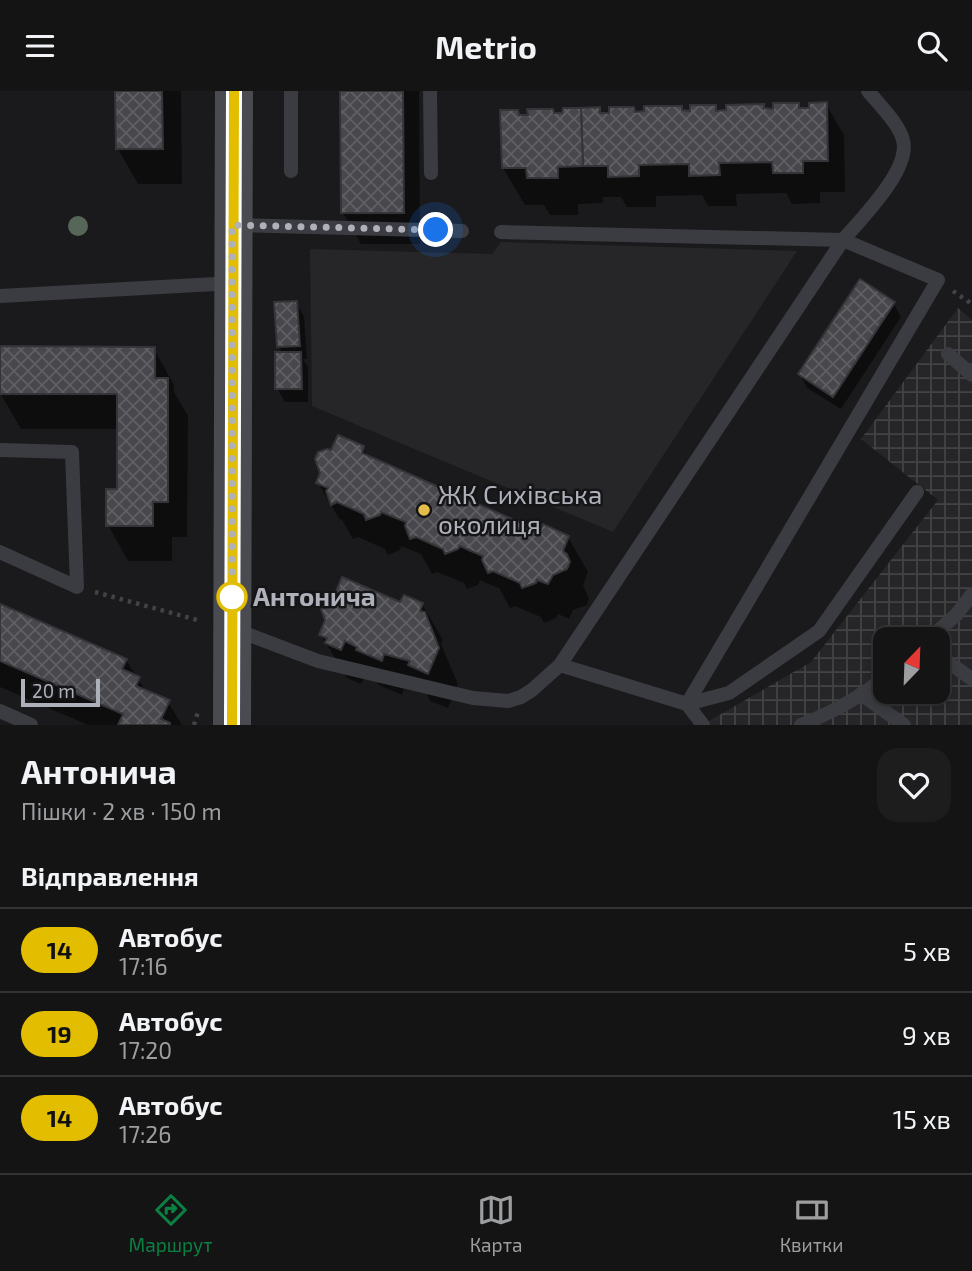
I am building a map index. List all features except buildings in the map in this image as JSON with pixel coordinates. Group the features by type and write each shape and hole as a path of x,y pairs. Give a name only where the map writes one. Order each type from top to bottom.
{"main road":[{"path":"232,725 234,91"}],"lane":[{"path":"291,91 291,171"},
{"path":"430,91 431,173"},
{"path":"231,629 318,661 473,698 508,701 533,690 560,665 843,240 889,185 902,163 904,141 897,126 868,91"},
{"path":"232,225 462,231"},
{"path":"501,232 843,240 938,280 687,704"},
{"path":"0,296 233,283"},
{"path":"947,354 972,375"},
{"path":"0,450 72,452 78,587 0,552"},
{"path":"560,665 687,704 729,692 819,631 918,492"},
{"path":"942,627 957,614 972,594"},
{"path":"950,663 972,679"},
{"path":"801,725 823,716 873,687"},
{"path":"861,694 904,725"},
{"path":"687,704 703,725"},
{"path":"0,711 31,725"}],"path":[{"path":"78,587 231,629"}],"shaded area":[{"path":"501,242 797,251 613,532 312,406 310,249 492,254"},
{"path":"958,308 972,320 972,725 702,725 811,662 938,500 861,439"}],"bus line":[{"name":"14","path":"232,725 234,91"}],"place":[{"name":"ЖК Сихівська околиця","path":"424,510"},
{"name":"Антонича","path":"232,597"}],"route":[{"path":"232,597 232,225 436,230"}]}
